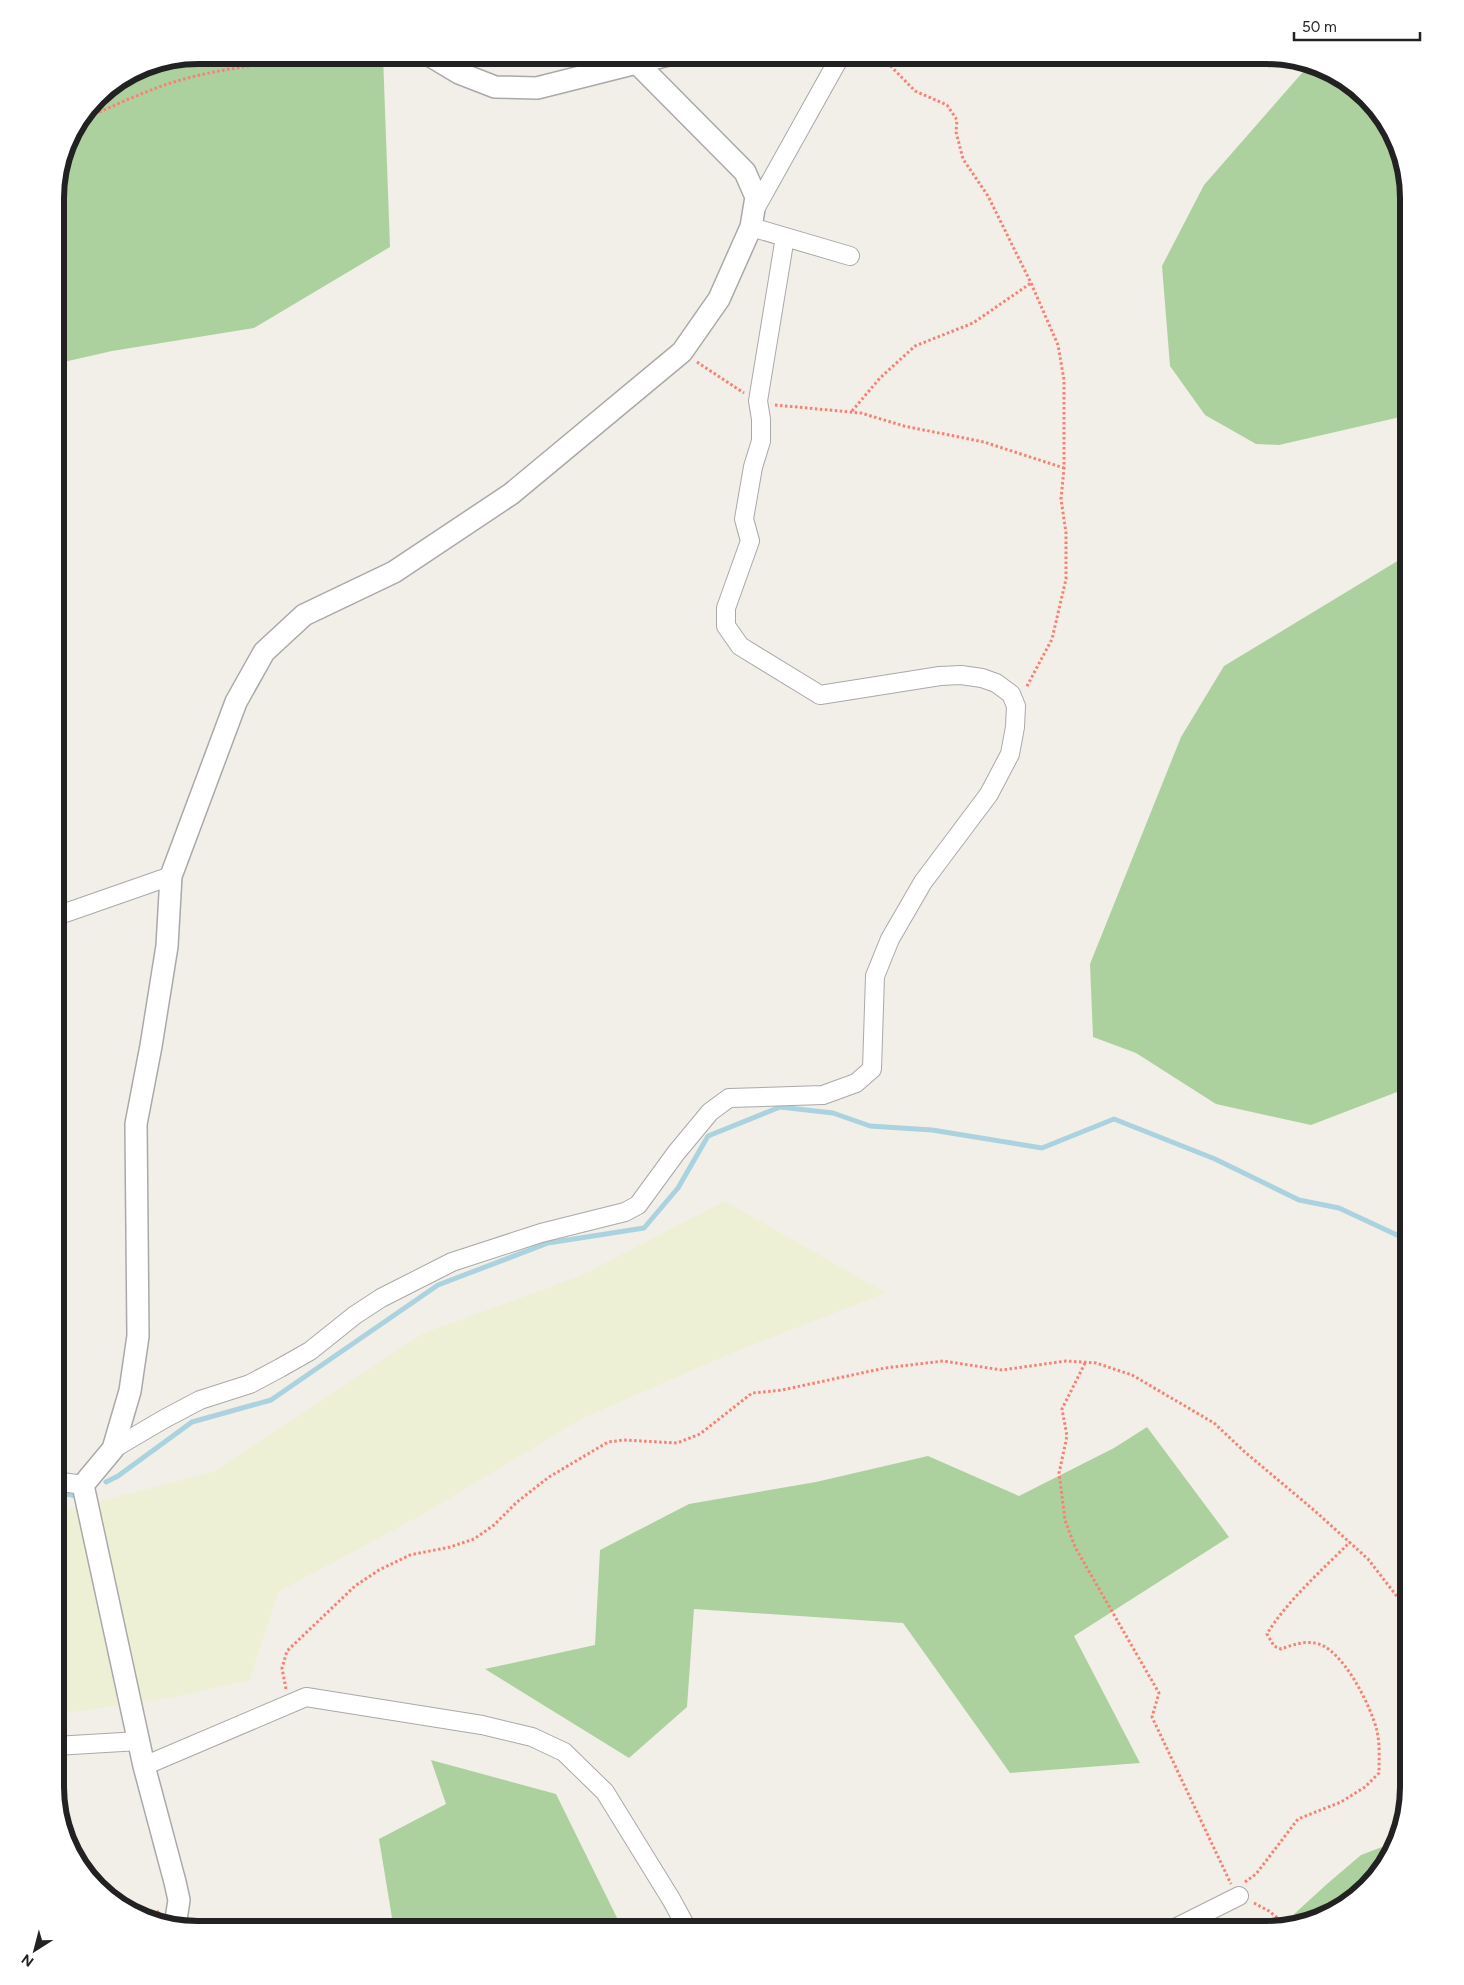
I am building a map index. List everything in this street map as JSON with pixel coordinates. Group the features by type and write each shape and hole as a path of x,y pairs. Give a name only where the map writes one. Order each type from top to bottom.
{"street":[{"path":"444,64 459,73 495,87 537,88 601,64"},
{"path":"638,64 745,172 756,197 753,218"},
{"path":"113,1449 130,1391 138,1336 136,1124 167,946 171,876 236,702 264,652 304,616 394,572 511,494 682,352 720,299 753,218 836,64"},
{"path":"753,218 785,237 850,256"},
{"path":"83,1485 113,1449 200,1400 250,1384 280,1368 310,1351 355,1315 381,1298 452,1262 541,1234 625,1212 638,1205 676,1153 710,1112 729,1098 823,1095 856,1083 872,1069 875,976 890,940 923,882 989,794 1010,754 1015,727 1016,706 1011,694 996,682 961,675 940,676 820,696 740,646 726,626 726,608 750,541 744,519 753,467 761,441 761,419 758,401 785,237"},
{"path":"64,913 171,876"},
{"path":"64,1482 83,1485"},
{"path":"83,1485 144,1766 179,1900 176,1920"},
{"path":"144,1766 306,1697 482,1725 532,1737 564,1752 605,1792 683,1921"},
{"path":"64,1745 139,1741"},
{"path":"1187,1921 1237,1893"}],"path":[{"path":"91,116 183,80 237,68 274,64"},
{"path":"889,64 915,91 947,105 957,120 956,132 963,160 988,196 1031,283 1058,345 1064,380 1064,468 1061,499 1066,533 1066,579 1052,639 1016,706"},
{"path":"852,412 880,378 915,346 972,323 1031,283"},
{"path":"682,352 758,401 781,406 861,413 904,426 984,442 1064,468"},
{"path":"289,1705 282,1668 287,1652 355,1586 379,1570 410,1555 450,1547 474,1539 494,1525 517,1502 549,1477 608,1442 624,1440 677,1442 700,1434 752,1393 782,1390 885,1368 943,1362 1002,1370 1066,1361 1096,1363 1132,1375 1214,1423 1246,1454 1368,1559 1400,1600"},
{"path":"1086,1363 1062,1409 1067,1436 1059,1473 1065,1520 1075,1547 1160,1693 1152,1717 1237,1893 1270,1910 1281,1920"},
{"path":"1237,1893 1256,1874 1298,1819 1341,1802 1364,1787 1380,1773 1378,1733 1369,1704 1334,1651 1316,1643 1295,1644 1282,1649 1274,1646 1267,1634 1273,1624 1318,1574 1350,1542"}],"green space":[{"path":"189,64 383,64 390,247 254,328 112,351 64,362 65,180 74,146 97,109 123,86 146,74 171,66"},
{"path":"1305,70 1318,74 1348,91 1373,116 1390,146 1399,180 1400,417 1279,445 1256,444 1205,415 1170,366 1162,266 1204,185"},
{"path":"1400,559 1400,1089 1397,1092 1311,1125 1216,1104 1136,1053 1093,1037 1090,964 1181,737 1224,666"},
{"path":"725,1201 886,1293 727,1355 581,1419 425,1513 278,1592 250,1680 179,1696 64,1714 64,1511 213,1472 424,1333 580,1276"},
{"path":"1147,1427 1229,1537 1074,1636 1140,1763 1010,1773 903,1623 694,1609 687,1707 629,1758 485,1669 595,1645 600,1550 689,1504 816,1482 928,1456 1019,1496 1114,1448"},
{"path":"431,1760 556,1794 619,1921 393,1921 379,1839 446,1804"},
{"path":"1387,1845 1373,1869 1348,1894 1318,1911 1288,1919 1327,1884 1361,1855"}],"waterway":[{"path":"106,1482 118,1476 192,1422 271,1400 438,1285 548,1243 644,1228 678,1188 708,1136 780,1107 833,1113 870,1126 932,1130 1042,1148 1114,1119 1215,1159 1299,1200 1339,1208 1400,1237"},
{"path":"64,1494 77,1496"}]}
